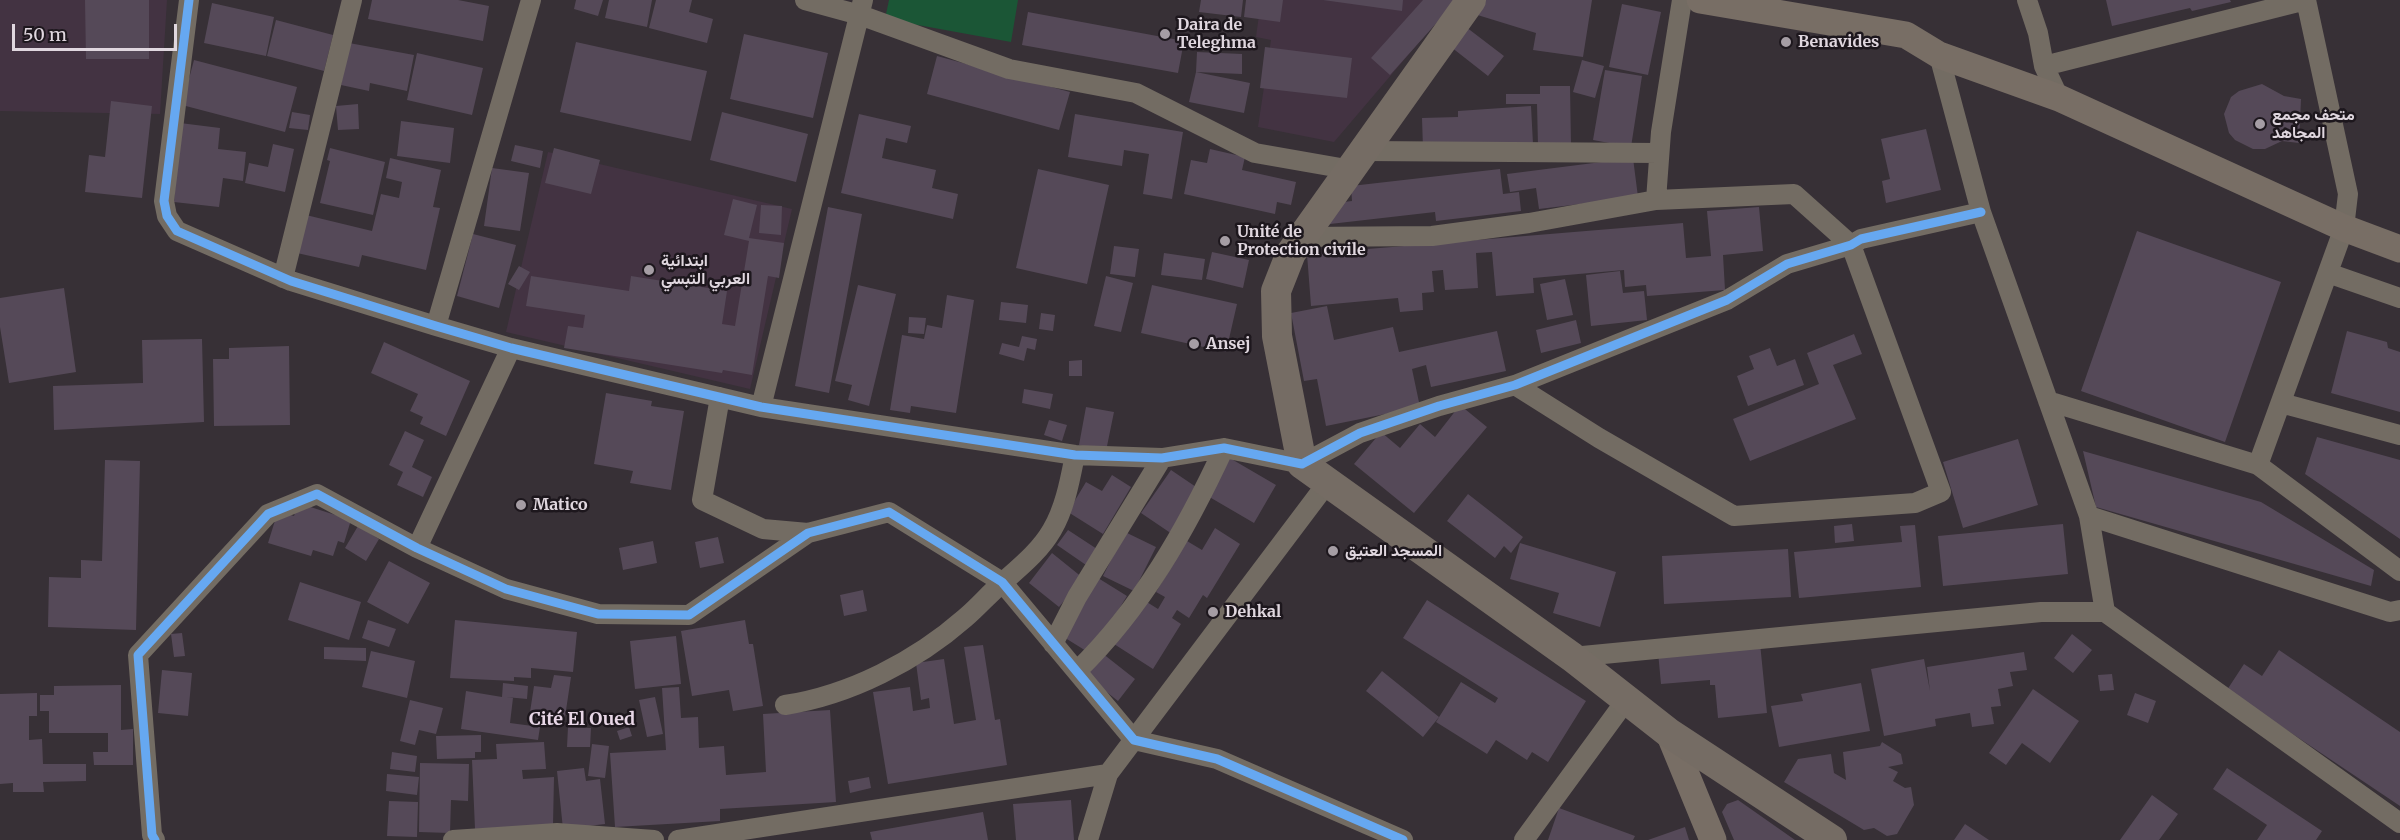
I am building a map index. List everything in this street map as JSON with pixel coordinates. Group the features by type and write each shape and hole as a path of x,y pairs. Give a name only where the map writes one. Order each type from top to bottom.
{"main road":[{"path":"1471,0 1291,253 1276,291 1277,336 1302,464 1572,657 1669,733 1832,840"}],"street":[{"path":"189,0 164,201 167,216 177,231 283,278 511,348 761,407 1075,455 1162,458 1224,448 1302,464 1360,433 1439,406 1515,385 1727,300 1787,264 1851,245 1861,239 1981,212"},
{"path":"283,278 352,0"},
{"path":"805,0 862,8 1009,69 1136,93 1255,153 1358,161 1659,153"},
{"path":"1656,200 1659,153 1682,0"},
{"path":"1700,0 1752,5 1906,35 1939,55 2059,98 2344,228 2400,249"},
{"path":"2027,0 2038,33 2044,66 2059,98"},
{"path":"2044,66 2306,0 2348,194 2344,228 2258,465"},
{"path":"436,326 524,2"},
{"path":"761,407 862,8"},
{"path":"1939,55 1981,212 2089,516 2105,612"},
{"path":"1303,237 1432,236 1529,223 1656,200 1794,194 1851,245 1941,492 1915,503 1734,516 1599,438 1515,385"},
{"path":"2328,273 2400,298"},
{"path":"417,548 511,348"},
{"path":"720,398 702,500 763,528 808,534"},
{"path":"2048,401 2258,465 2400,571"},
{"path":"2281,403 2400,435"},
{"path":"1077,671 1108,641 1151,579 1193,515 1224,448"},
{"path":"785,705 832,694 896,665 965,618 1002,582 1026,563 1053,530 1068,488 1075,455"},
{"path":"1053,644 1077,597 1162,458"},
{"path":"1088,840 1108,774 1328,482"},
{"path":"154,840 138,655 268,514 317,494 417,548 506,589 598,614 689,615 808,534 889,512 1002,582 1134,740 1217,759 1403,840"},
{"path":"2089,516 2390,612 2400,610"},
{"path":"1572,657 2041,612 2105,612 2400,823"},
{"path":"1524,840 1627,699"},
{"path":"1669,733 1713,840"},
{"path":"678,840 1108,774"},
{"path":"453,840 557,833 654,840"}],"shaded area":[{"path":"0,0 167,0 160,114 0,111"},
{"path":"1261,0 1455,0 1334,142 1258,127 1271,40 1256,37"},
{"name":"ابتدائية العربي التبسي","path":"548,152 792,209 750,389 506,332"}],"green space":[{"path":"889,0 1018,0 1011,42 885,19"}],"building":[{"path":"85,0 149,0 149,59 86,59"},
{"path":"372,0 458,0 489,6 483,41 368,19"},
{"path":"576,0 603,0 598,16 574,9"},
{"path":"609,0 652,0 647,27 605,18"},
{"path":"656,0 692,0 689,12 713,19 707,43 649,28"},
{"path":"1201,0 1243,0 1241,17 1199,12"},
{"path":"1246,0 1283,0 1280,22 1244,17"},
{"path":"1323,0 1403,0 1402,11"},
{"path":"1423,0 1457,0 1390,75 1371,58"},
{"path":"1481,0 1592,0 1583,57 1533,50 1536,33 1471,13"},
{"path":"2106,0 2230,0 2231,2 2192,11 2190,8 2112,26"},
{"path":"212,3 274,17 266,56 204,43"},
{"path":"1622,4 1661,12 1648,75 1609,67"},
{"path":"1028,12 1184,41 1178,73 1022,45"},
{"path":"276,20 333,35 324,71 267,56"},
{"path":"1466,27 1504,56 1488,76 1451,47"},
{"path":"744,34 828,53 813,118 730,99"},
{"path":"576,42 707,71 691,141 560,112"},
{"path":"349,43 414,55 407,91 370,83 369,91 341,85"},
{"path":"1265,47 1352,58 1347,98 1260,88"},
{"path":"1197,52 1242,54 1242,74 1196,72"},
{"path":"417,53 483,68 472,115 407,100"},
{"path":"937,56 1070,92 1059,130 927,94"},
{"path":"194,60 297,87 285,132 182,105"},
{"path":"1582,60 1604,66 1595,98 1573,92"},
{"path":"1605,70 1642,76 1631,147 1593,140"},
{"path":"1196,72 1250,83 1244,113 1189,102"},
{"path":"2262,84 2284,96 2301,99 2299,143 2282,141 2265,149 2253,149 2235,140 2229,133 2224,114 2231,97 2239,91"},
{"path":"1540,86 1570,86 1571,146 1538,146 1537,104 1506,104 1506,94 1540,94"},
{"path":"111,101 152,106 142,198 85,192 89,155 105,157"},
{"path":"358,104 359,129 338,130 336,106"},
{"path":"1531,106 1533,144 1423,149 1422,118 1458,117 1458,111"},
{"path":"292,112 310,115 308,130 289,128"},
{"path":"722,112 808,134 796,182 710,160"},
{"path":"859,114 911,126 907,143 886,138 882,158 936,170 932,188 958,194 953,219 841,193"},
{"path":"1075,114 1183,132 1172,199 1143,194 1149,154 1124,150 1122,166 1068,157"},
{"path":"401,121 454,128 450,163 397,156"},
{"path":"180,123 220,128 218,149 246,152 243,181 223,178 219,207 174,202"},
{"path":"1926,129 1941,190 1886,203 1882,181 1890,179 1881,139"},
{"path":"273,144 294,149 285,192 245,183 249,163 268,167"},
{"path":"515,145 543,151 540,168 511,161"},
{"path":"330,148 385,162 373,215 320,203 330,161 327,160"},
{"path":"554,148 600,160 591,194 545,183"},
{"path":"1210,149 1245,157 1242,170 1296,182 1291,205 1277,202 1275,214 1184,194 1191,160 1207,163"},
{"path":"390,158 441,170 433,207 440,208 426,270 362,255 359,267 297,253 306,215 372,231 381,194 399,198 402,182 386,178"},
{"path":"1633,158 1638,197 1539,209 1536,188 1510,192 1507,174"},
{"path":"492,168 529,173 520,231 484,226"},
{"path":"1038,169 1109,185 1087,284 1016,268"},
{"path":"1500,169 1503,194 1519,192 1521,211 1436,221 1435,212 1330,224 1328,204 1352,201 1351,186"},
{"path":"733,199 757,205 749,238 784,243 779,278 768,276 752,375 723,370 722,373 564,348 568,326 583,328 585,315 526,306 531,276 629,291 631,276 727,291 722,324 735,326 749,241 724,235"},
{"path":"761,205 782,206 781,235 759,233"},
{"path":"828,207 862,214 829,393 795,386"},
{"path":"1759,207 1763,251 1723,255 1725,290 1647,296 1646,285 1625,287 1624,270 1533,278 1534,293 1496,296 1492,252 1476,253 1478,288 1445,290 1443,270 1432,271 1434,292 1422,293 1423,310 1400,312 1398,298 1311,306 1307,254 1683,223 1686,258 1711,256 1707,211"},
{"path":"2137,231 2281,282 2225,442 2081,391"},
{"path":"473,234 516,245 499,308 457,296"},
{"path":"1114,246 1139,249 1135,277 1110,274"},
{"path":"1212,252 1249,260 1243,288 1206,279"},
{"path":"1164,253 1205,259 1202,280 1161,275"},
{"path":"519,266 530,272 519,290 508,284"},
{"path":"1620,271 1623,293 1644,291 1647,320 1591,326 1586,275"},
{"path":"1106,276 1133,283 1121,332 1094,326"},
{"path":"1565,279 1573,315 1547,320 1540,284"},
{"path":"858,285 896,294 869,406 848,400 852,385 835,381"},
{"path":"1152,285 1237,304 1226,352 1141,333"},
{"path":"64,288 76,372 9,383 0,327 0,298"},
{"path":"947,295 974,300 956,413 911,406 910,413 890,410 902,335 924,339 927,325 942,328"},
{"path":"1001,302 1028,305 1026,323 999,320"},
{"path":"1327,306 1334,340 1393,327 1399,352 1497,331 1506,371 1431,387 1426,365 1412,369 1420,407 1326,426 1317,379 1304,381 1291,313"},
{"path":"1041,313 1055,315 1053,331 1039,329"},
{"path":"909,317 926,318 924,334 908,333"},
{"path":"1576,320 1581,343 1541,353 1536,330"},
{"path":"2347,331 2387,342 2388,348 2400,352 2400,412 2331,393"},
{"path":"1854,334 1862,354 1833,365 1856,419 1750,461 1733,419 1819,384 1807,353"},
{"path":"1022,336 1037,339 1035,350 1027,348 1024,361 999,354 1002,343 1019,347"},
{"path":"202,339 204,422 54,430 53,386 143,383 142,340"},
{"path":"384,342 470,381 446,436 420,424 423,417 410,411 418,394 371,373"},
{"path":"289,346 290,425 214,426 213,359 229,359 229,348"},
{"path":"1770,348 1777,366 1795,359 1804,385 1748,406 1737,376 1754,369 1749,356"},
{"path":"1082,360 1082,376 1069,376 1069,361"},
{"path":"1024,389 1053,394 1050,409 1022,403"},
{"path":"606,393 652,401 651,406 684,411 671,490 630,483 633,471 594,464"},
{"path":"1460,405 1487,427 1414,513 1354,464 1381,432 1400,448 1420,424 1435,437"},
{"path":"1086,407 1114,412 1106,451 1079,445"},
{"path":"1049,420 1067,425 1062,441 1044,435"},
{"path":"405,431 424,440 412,467 432,477 423,497 397,485 403,472 389,465"},
{"path":"2317,437 2400,460 2400,539 2305,474"},
{"path":"2018,439 2038,505 1963,528 1943,462"},
{"path":"2083,451 2261,502 2374,570 2371,586 2096,507"},
{"path":"1228,457 1276,485 1254,523 1206,495"},
{"path":"105,460 140,461 136,630 48,627 49,577 81,578 81,560 102,561"},
{"path":"1171,470 1202,491 1172,534 1141,513"},
{"path":"1112,475 1131,487 1103,534 1068,512 1086,482 1102,491"},
{"path":"1468,494 1523,537 1511,553 1504,546 1495,558 1447,521"},
{"path":"298,503 351,520 344,543 338,541 333,556 313,550 311,556 268,543 278,511 294,516"},
{"path":"1852,524 1854,541 1835,543 1834,526"},
{"path":"2063,524 2068,574 1943,586 1938,536"},
{"path":"1915,525 1921,587 1799,598 1794,552 1902,542 1900,526"},
{"path":"358,526 379,539 366,561 345,548"},
{"path":"1215,528 1240,544 1207,598 1203,595 1189,618 1177,610 1172,618 1181,624 1153,669 1114,644 1142,599 1158,609 1165,597 1156,592 1187,541 1202,550"},
{"path":"1068,530 1097,549 1086,565 1057,545"},
{"path":"1125,532 1156,547 1134,591 1103,576"},
{"path":"718,537 724,563 700,568 695,542"},
{"path":"653,541 657,563 623,570 619,548"},
{"path":"1520,543 1616,572 1600,627 1553,613 1559,593 1510,579"},
{"path":"1788,549 1791,597 1664,604 1662,556"},
{"path":"1052,553 1083,578 1059,607 1029,583"},
{"path":"389,561 430,583 408,624 367,602"},
{"path":"1098,578 1127,596 1091,654 1062,636"},
{"path":"300,582 361,602 349,640 288,620"},
{"path":"863,590 867,611 844,616 840,595"},
{"path":"1427,600 1586,701 1548,762 1532,752 1527,760 1496,740 1487,754 1436,722 1461,682 1495,703 1498,698 1403,638"},
{"path":"368,620 396,629 389,647 362,638"},
{"path":"455,620 577,632 573,672 531,668 531,678 514,677 514,681 450,678"},
{"path":"745,620 749,644 753,644 763,706 733,711 729,690 692,696 681,631"},
{"path":"182,633 185,656 174,657 171,634"},
{"path":"2072,634 2092,650 2073,673 2054,658"},
{"path":"676,636 681,684 635,689 630,641"},
{"path":"1760,643 1767,713 1718,718 1715,685 1710,685 1710,680 1661,684 1658,652"},
{"path":"983,645 995,720 1000,719 1007,765 888,784 873,692 910,687 913,711 930,708 929,698 921,700 916,663 944,659 954,724 976,720 964,647"},
{"path":"324,647 366,648 366,661 324,659"},
{"path":"2279,650 2400,732 2400,806 2227,690 2244,664 2262,676"},
{"path":"371,651 415,661 407,698 362,687"},
{"path":"2024,652 2027,670 2010,672 2013,686 1998,689 2001,706 1991,707 1994,724 1972,727 1970,713 1935,719 1936,726 1884,736 1871,669 1924,659 1930,691 1927,667"},
{"path":"1102,653 1135,679 1118,701 1085,675"},
{"path":"162,670 192,673 188,716 158,713"},
{"path":"1382,671 1439,717 1423,737 1366,691"},
{"path":"2112,674 2114,690 2100,691 2098,675"},
{"path":"554,675 571,677 565,717 530,712 534,686 551,688"},
{"path":"503,683 528,686 527,699 506,697 513,698 510,723 540,727 538,740 461,729 466,691 502,697"},
{"path":"1861,683 1870,731 1779,747 1771,706 1803,701 1801,694"},
{"path":"121,685 121,730 133,729 133,765 94,765 93,752 108,752 108,733 49,733 49,711 40,711 40,695 54,695 54,686"},
{"path":"679,687 681,718 698,717 699,748 724,746 726,775 766,772 763,714 830,710 836,802 720,809 720,821 615,827 610,753 666,750 662,688"},
{"path":"2033,689 2079,721 2050,763 2022,743 2006,765 1989,753"},
{"path":"37,693 37,716 29,716 29,740 42,739 43,764 86,764 86,781 43,782 44,792 13,792 13,783 0,784 0,694"},
{"path":"2135,693 2156,701 2148,723 2127,715"},
{"path":"655,697 663,734 647,737 639,700"},
{"path":"410,700 443,708 436,734 419,730 415,745 400,741"},
{"path":"568,727 591,728 590,747 567,747"},
{"path":"629,727 632,736 620,740 617,731"},
{"path":"481,735 481,752 475,752 475,758 437,759 436,736"},
{"path":"544,742 546,769 522,770 523,779 554,777 553,825 475,829 472,760 497,759 496,744"},
{"path":"1882,742 1901,754 1903,764 1888,767 1898,772 1893,781 1905,788 1911,787 1914,805 1897,834 1887,836 1874,828 1864,830 1784,782 1798,759 1831,754 1834,773 1846,780 1843,752 1880,746"},
{"path":"592,744 609,746 605,778 588,776"},
{"path":"392,752 417,756 415,772 390,769"},
{"path":"420,763 469,764 468,801 451,800 450,833 419,832"},
{"path":"584,768 586,781 600,779 605,824 563,829 557,771"},
{"path":"2227,768 2322,831 2316,840 2257,840 2267,825 2213,789"},
{"path":"387,774 419,777 417,795 386,791"},
{"path":"869,777 871,788 850,793 848,781"},
{"path":"2152,795 2178,814 2159,840 2120,840"},
{"path":"1071,800 1074,840 1016,840 1013,804"},
{"path":"1738,800 1795,840 1734,840 1722,812 1727,804"},
{"path":"389,801 418,802 417,837 387,836"},
{"path":"1559,808 1635,836 1633,840 1548,840"},
{"path":"983,812 988,840 872,840 870,832"},
{"path":"1965,824 1989,840 1954,840"},
{"path":"1685,827 1689,840 1648,840"}],"cycle path":[{"path":"189,0 164,201 167,216 177,231 291,281 511,348 761,407 1075,455 1162,458 1224,448 1302,464 1360,433 1439,406 1515,385 1727,300 1787,264 1851,245 1861,239 1981,212"},
{"path":"155,840 152,835 138,655 268,514 317,494 417,548 506,589 598,614 689,615 808,533 889,512 1002,582 1134,740 1217,759 1403,840"}],"place":[{"name":"Daira de Teleghma","path":"1165,34"},
{"name":"Benavides","path":"1786,42"},
{"name":"متحف مجمع المجاهد","path":"2260,124"},
{"name":"Unité de Protection civile","path":"1225,241"},
{"name":"ابتدائية العربي التبسي","path":"649,270"},
{"name":"Ansej","path":"1194,344"},
{"name":"Matico","path":"521,505"},
{"name":"المسجد العتيق","path":"1333,551"},
{"name":"Dehkal","path":"1213,612"}],"district":[{"name":"Cité El Oued","path":"582,720"}]}
